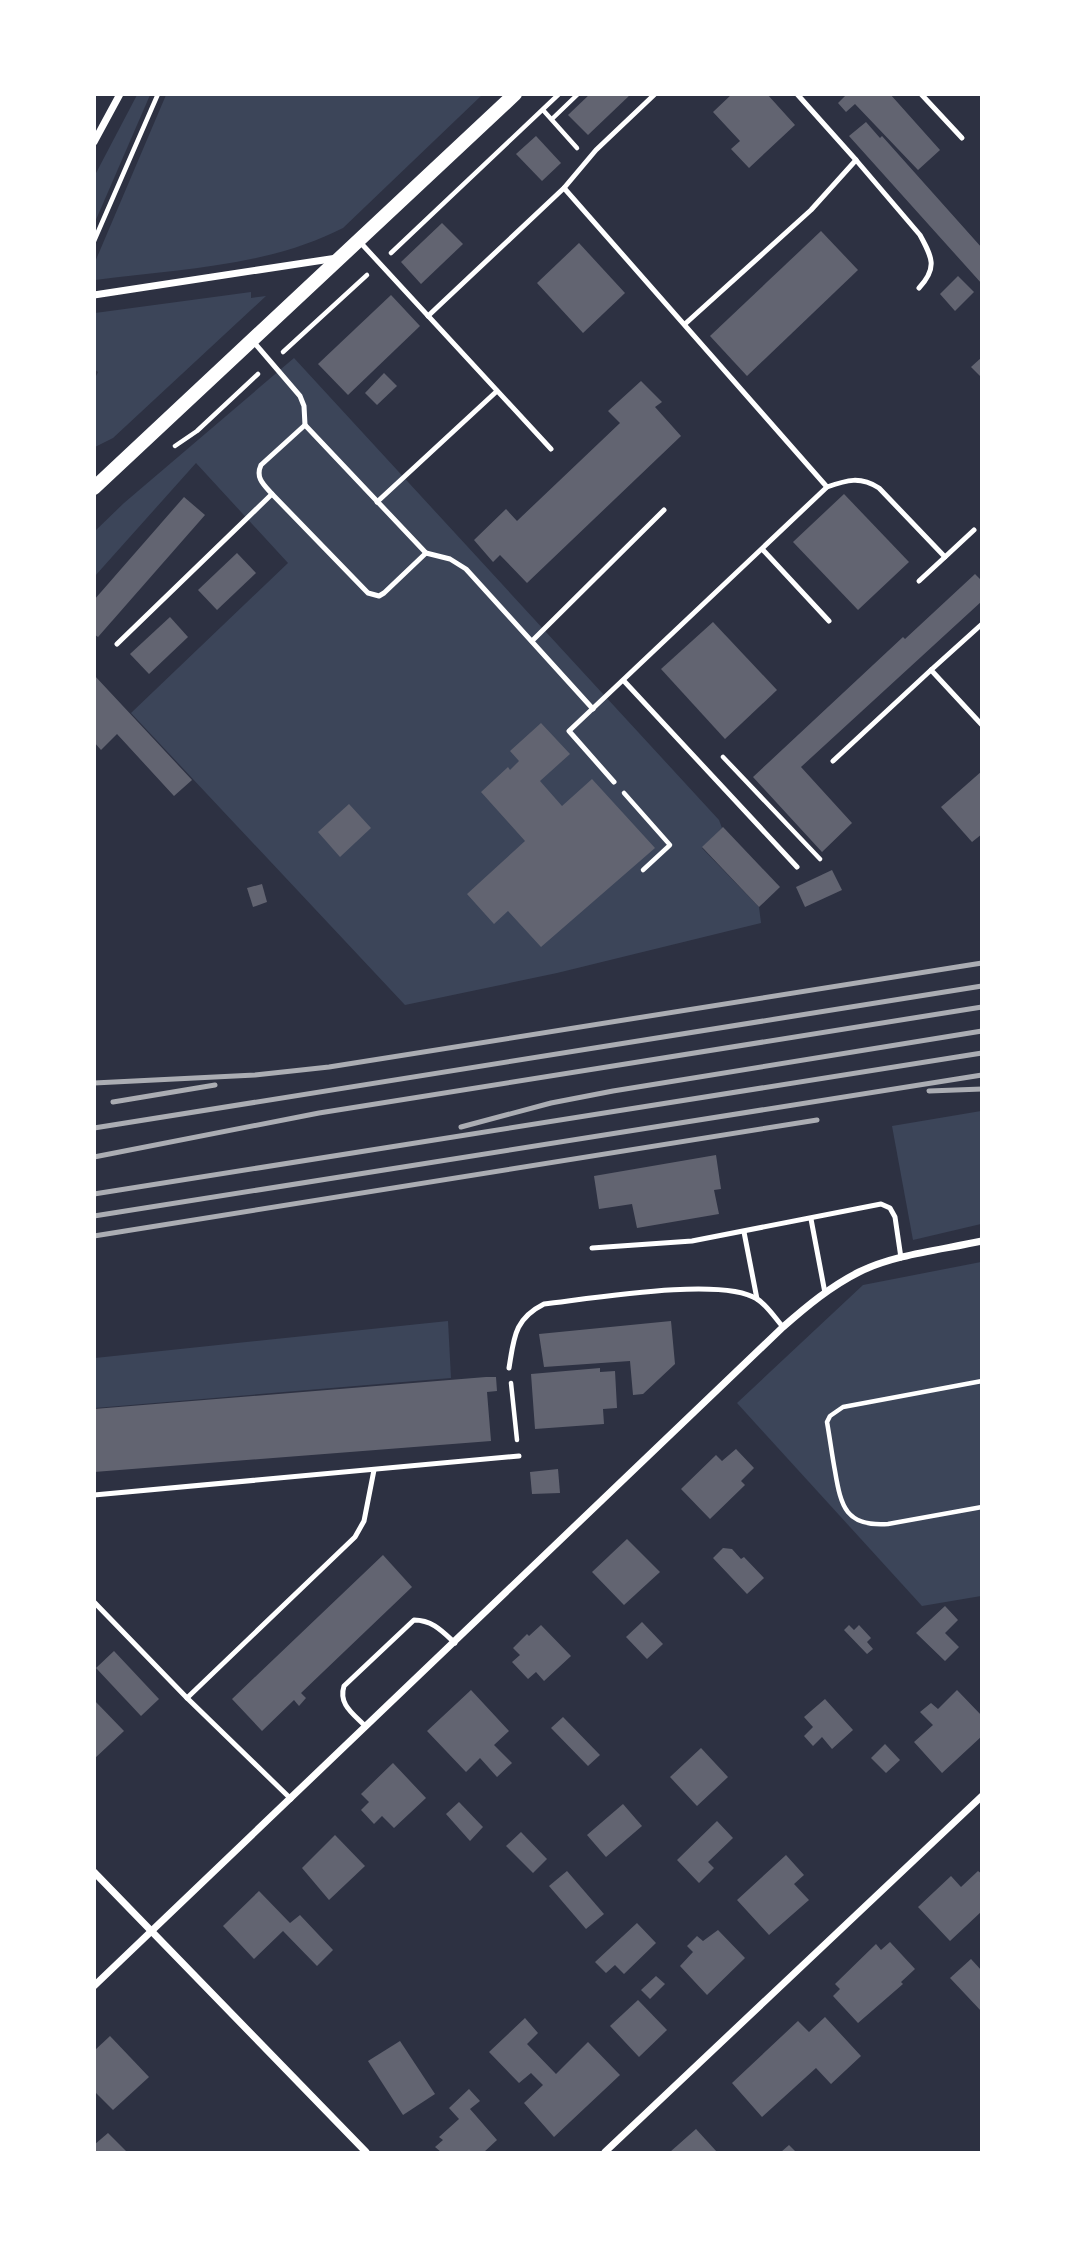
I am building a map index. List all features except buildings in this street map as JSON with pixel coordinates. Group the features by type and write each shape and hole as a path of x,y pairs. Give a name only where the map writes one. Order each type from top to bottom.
{"main road":[{"path":"94,488 515,94"}],"street":[{"path":"94,142 120,94"},
{"path":"94,295 341,258"},
{"path":"94,1986 783,1326 825,1293 861,1271 901,1258 982,1241"},
{"path":"604,2152 982,1797"},
{"path":"94,1871 366,2152"}],"lane":[{"path":"428,316 564,188 588,159 655,94"},
{"path":"797,94 920,234 931,256 932,268 928,279 919,288"},
{"path":"921,94 962,138"},
{"path":"685,324 811,210 856,160"},
{"path":"564,188 827,488"},
{"path":"359,241 551,449"},
{"path":"252,340 300,396 304,425 426,553 460,563 593,709"},
{"path":"377,502 497,391"},
{"path":"304,425 261,465 260,481 272,494 368,593 373,595 384,593 426,553"},
{"path":"614,782 569,731 827,488 846,480 870,482 946,557"},
{"path":"117,644 272,494"},
{"path":"532,641 664,510"},
{"path":"919,581 974,530"},
{"path":"763,550 829,621"},
{"path":"833,761 982,624"},
{"path":"931,670 982,725"},
{"path":"624,681 797,867"},
{"path":"592,1248 692,1241 881,1204 890,1208 895,1217 901,1258"},
{"path":"811,1219 825,1293"},
{"path":"744,1232 757,1299"},
{"path":"509,1368 519,1324 530,1311 544,1304 700,1287 757,1299 783,1326"},
{"path":"94,1495 519,1456"},
{"path":"187,1698 355,1536 364,1521 374,1470"},
{"path":"94,1602 187,1698 291,1799"},
{"path":"367,1727 343,1704 341,1695 344,1686 414,1620 434,1624 455,1643"}],"path":[{"path":"94,241 158,94"},
{"path":"552,120 578,94"},
{"path":"543,110 588,159"},
{"path":"165,453 197,431 219,410"},
{"path":"714,748 820,859"},
{"path":"614,782 670,845 643,870"},
{"path":"509,1368 519,1456"},
{"path":"982,1381 843,1407 836,1410 827,1422 840,1500 850,1516 858,1521 876,1525 888,1524 982,1507"}],"shaded area":[{"path":"166,94 482,95 343,228 314,241 253,259 95,280 95,262"},
{"path":"137,95 150,95 95,222 95,175"},
{"path":"251,292 251,298 266,296 113,438 95,447 95,378 98,372 95,370 95,313"},
{"path":"294,358 719,820 722,828 702,848 759,907 761,923 557,973 405,1005 131,713 288,563 196,463 95,576 94,532 124,503"},
{"path":"981,1111 981,1224 913,1240 892,1126"},
{"path":"981,1262 981,1596 922,1606 737,1403 863,1285"},
{"path":"448,1321 451,1378 95,1408 95,1358"}],"railway":[{"path":"94,1083 255,1075 329,1067 982,963"},
{"path":"94,1128 982,986"},
{"path":"94,1157 319,1113 982,1007"},
{"path":"461,1127 551,1103 613,1091 982,1031"},
{"path":"94,1194 982,1053"},
{"path":"94,1216 982,1075"},
{"path":"113,1102 215,1085"},
{"path":"929,1091 982,1089"},
{"path":"94,1236 817,1120"}]}
